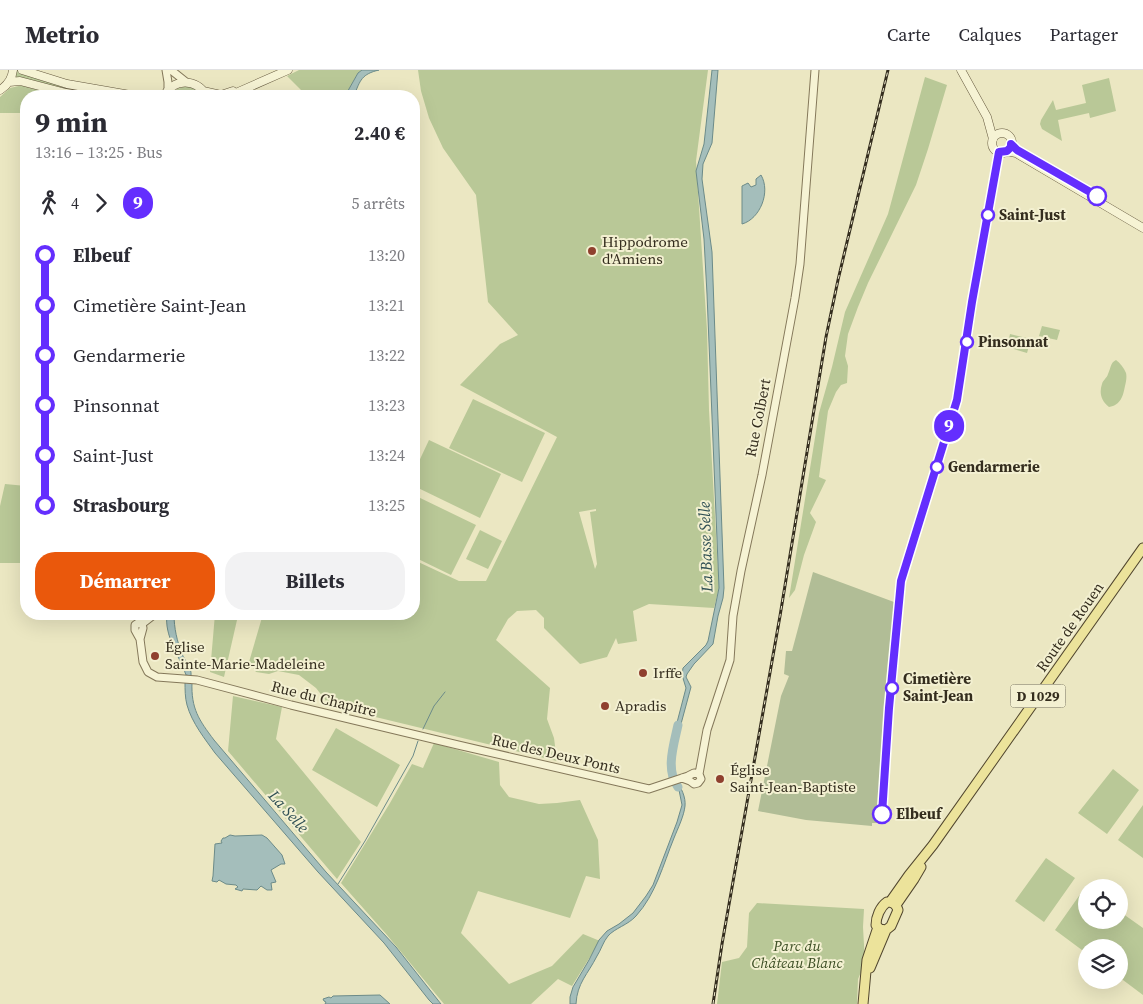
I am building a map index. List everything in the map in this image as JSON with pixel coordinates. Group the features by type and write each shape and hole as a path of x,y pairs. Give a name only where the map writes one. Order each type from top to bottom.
{"main road":[{"path":"0,90 9,82 13,70"},
{"path":"22,70 67,84 102,90"},
{"path":"242,90 288,70"},
{"path":"961,70 987,118 992,130 992,145 995,150 1002,153 1009,147"},
{"path":"9,82 20,82 53,90"},
{"path":"169,90 179,83 186,82 196,85 201,90"},
{"path":"237,90 250,86"},
{"path":"987,118 1001,133 1009,137 1009,147 1016,153 1143,228"},
{"path":"993,139 1001,133"},
{"path":"1009,147 1143,224"},
{"name":"Route de Rouen","path":"893,904 914,879 933,844 1143,548"},
{"path":"863,1004 867,960 882,929 891,926 898,910 893,904 882,906 878,915 876,924 882,929"}],"street":[{"path":"166,70 168,82 166,90"},
{"path":"171,70 186,82"},
{"name":"Rue Colbert","path":"688,776 707,730 730,660 733,616 762,476 800,264 815,70"},
{"name":"Rue du Chapitre","path":"149,620 140,629 140,639 141,656 146,669 151,674 160,677 189,678 277,702 422,737"},
{"name":"Rue des Deux Ponts","path":"422,737 649,789 688,776"}],"green space":[{"path":"299,70 362,70 358,73 348,90 301,90 287,76"},
{"path":"418,70 708,70 696,161 707,330 709,410 719,588 714,608 649,604 633,611 637,641 618,644 616,638 607,657 580,664 544,628 544,618 536,610 517,611 508,619 496,640 550,688 547,719 554,738 557,761 330,706 316,688 299,675 278,671 269,674 256,672 249,662 261,620 420,620 420,563 459,581 486,581 557,437 460,385 500,344 518,335 488,302 476,195 443,148 429,118 421,91","holes":["596,509 596,511 590,512 597,564 595,569 579,512"]},
{"path":"17,71 67,87 86,90 67,90 15,79"},
{"path":"925,77 947,85 916,185 868,283 848,334 845,356 848,366 847,383 841,385 836,392 828,411 819,477 826,480 810,513 816,522 804,555 795,590 789,598 819,413 845,312 888,214"},
{"path":"1109,78 1116,111 1090,118 1089,113 1058,120 1062,141 1042,129 1041,120 1053,100 1056,110 1086,103 1082,85"},
{"path":"23,85 41,90 20,90 20,113 0,113 0,97 10,88"},
{"path":"189,87 197,90 176,90"},
{"path":"1042,326 1060,330 1057,340 1039,336"},
{"path":"1010,334 1031,339 1027,353 1007,347"},
{"path":"1116,360 1125,371 1126,381 1121,400 1109,407 1102,399 1101,387 1112,364"},
{"path":"473,399 545,433 522,482 449,448"},
{"path":"429,440 501,474 480,518 420,489 420,459"},
{"path":"5,484 20,485 20,563 0,563 0,506"},
{"path":"420,498 476,525 451,575 420,560"},
{"path":"480,530 502,541 488,569 466,559"},
{"name":"Cimetière Saint-Jean","path":"813,572 894,602 877,823 872,823 872,826 806,820 758,811 781,696 789,676 784,674 786,651 792,651"},
{"path":"214,620 237,620 224,677 210,672"},
{"path":"233,696 282,707 276,739 361,842 337,879 228,751"},
{"path":"336,728 400,765 377,807 312,770"},
{"path":"434,743 499,762 500,785 509,797 539,804 580,800 598,840 600,879 586,876 570,918 478,891 461,933 509,984 552,966 583,934 600,941 572,986 558,979 531,1004 444,1004 341,883 412,764 423,768"},
{"path":"1113,769 1139,790 1107,834 1078,813"},
{"path":"1143,805 1143,858 1118,840"},
{"path":"1046,858 1075,878 1044,922 1015,901"},
{"path":"1078,897 1078,929 1128,929 1128,917 1143,928 1143,995 1128,984 1128,939 1078,939 1078,947 1055,930"},
{"name":"Parc du Château Blanc","path":"757,903 864,909 865,963 858,979 857,1004 717,1004 722,962 739,958 747,947 749,913"}],"water":[{"path":"362,70 379,70 362,78 356,90 348,90 358,73"},
{"path":"712,70 718,70 712,143 703,164 702,179 712,252 724,588 713,644 694,664 686,677 691,687 678,735 674,734 686,688 682,675 683,668 708,641 719,588 704,239 696,171 704,144"},
{"path":"761,175 765,189 762,204 754,217 742,224 742,186 748,183 751,187 756,185 756,179"},
{"path":"167,620 175,620 177,639 191,676 186,675 170,638"},
{"path":"185,682 192,682 193,700 197,714 214,740 326,872 396,947 441,1004 433,1004 429,1000 384,943 318,872 215,753 189,712"},
{"path":"677,781 684,796 684,810 654,889 636,916 606,938 578,990 576,1004 570,1004 573,987 599,940 607,931 633,913 653,885 682,805 679,790 672,782"},
{"path":"230,835 262,835 282,855 285,864 281,864 271,870 276,882 271,883 272,890 267,890 261,886 257,890 243,889 242,891 235,889 238,887 236,885 226,884 219,880 217,882 212,881 215,844 222,843 223,838"},
{"path":"380,995 390,1004 325,1004 326,1002 323,999 333,996"}],"waterway":[{"path":"423,729 434,706 445,692"},
{"name":"La Basse Selle","path":"678,725 671,765 674,780 678,787"},
{"path":"338,884 365,841 413,756 418,741"}],"railway":[{"path":"713,1004 826,337 888,70"}],"bus line":[{"name":"9","path":"882,814 889,708 901,581 957,400 972,302 999,152 1007,151 1011,144 1017,150 1097,196"}],"place":[{"name":"Saint-Just","path":"988,215"},
{"name":"Hippodrome d'Amiens","path":"592,251"},
{"name":"Pinsonnat","path":"967,342"},
{"name":"Gendarmerie","path":"937,467"},
{"name":"Église Sainte-Marie-Madeleine","path":"155,656"},
{"name":"Irffe","path":"643,673"},
{"name":"Cimetière Saint-Jean","path":"892,688"},
{"name":"Apradis","path":"605,706"},
{"name":"Église Saint-Jean-Baptiste","path":"720,779"},
{"name":"Elbeuf","path":"882,814"}],"water label":[{"name":"La Selle","path":"289,811"}]}
